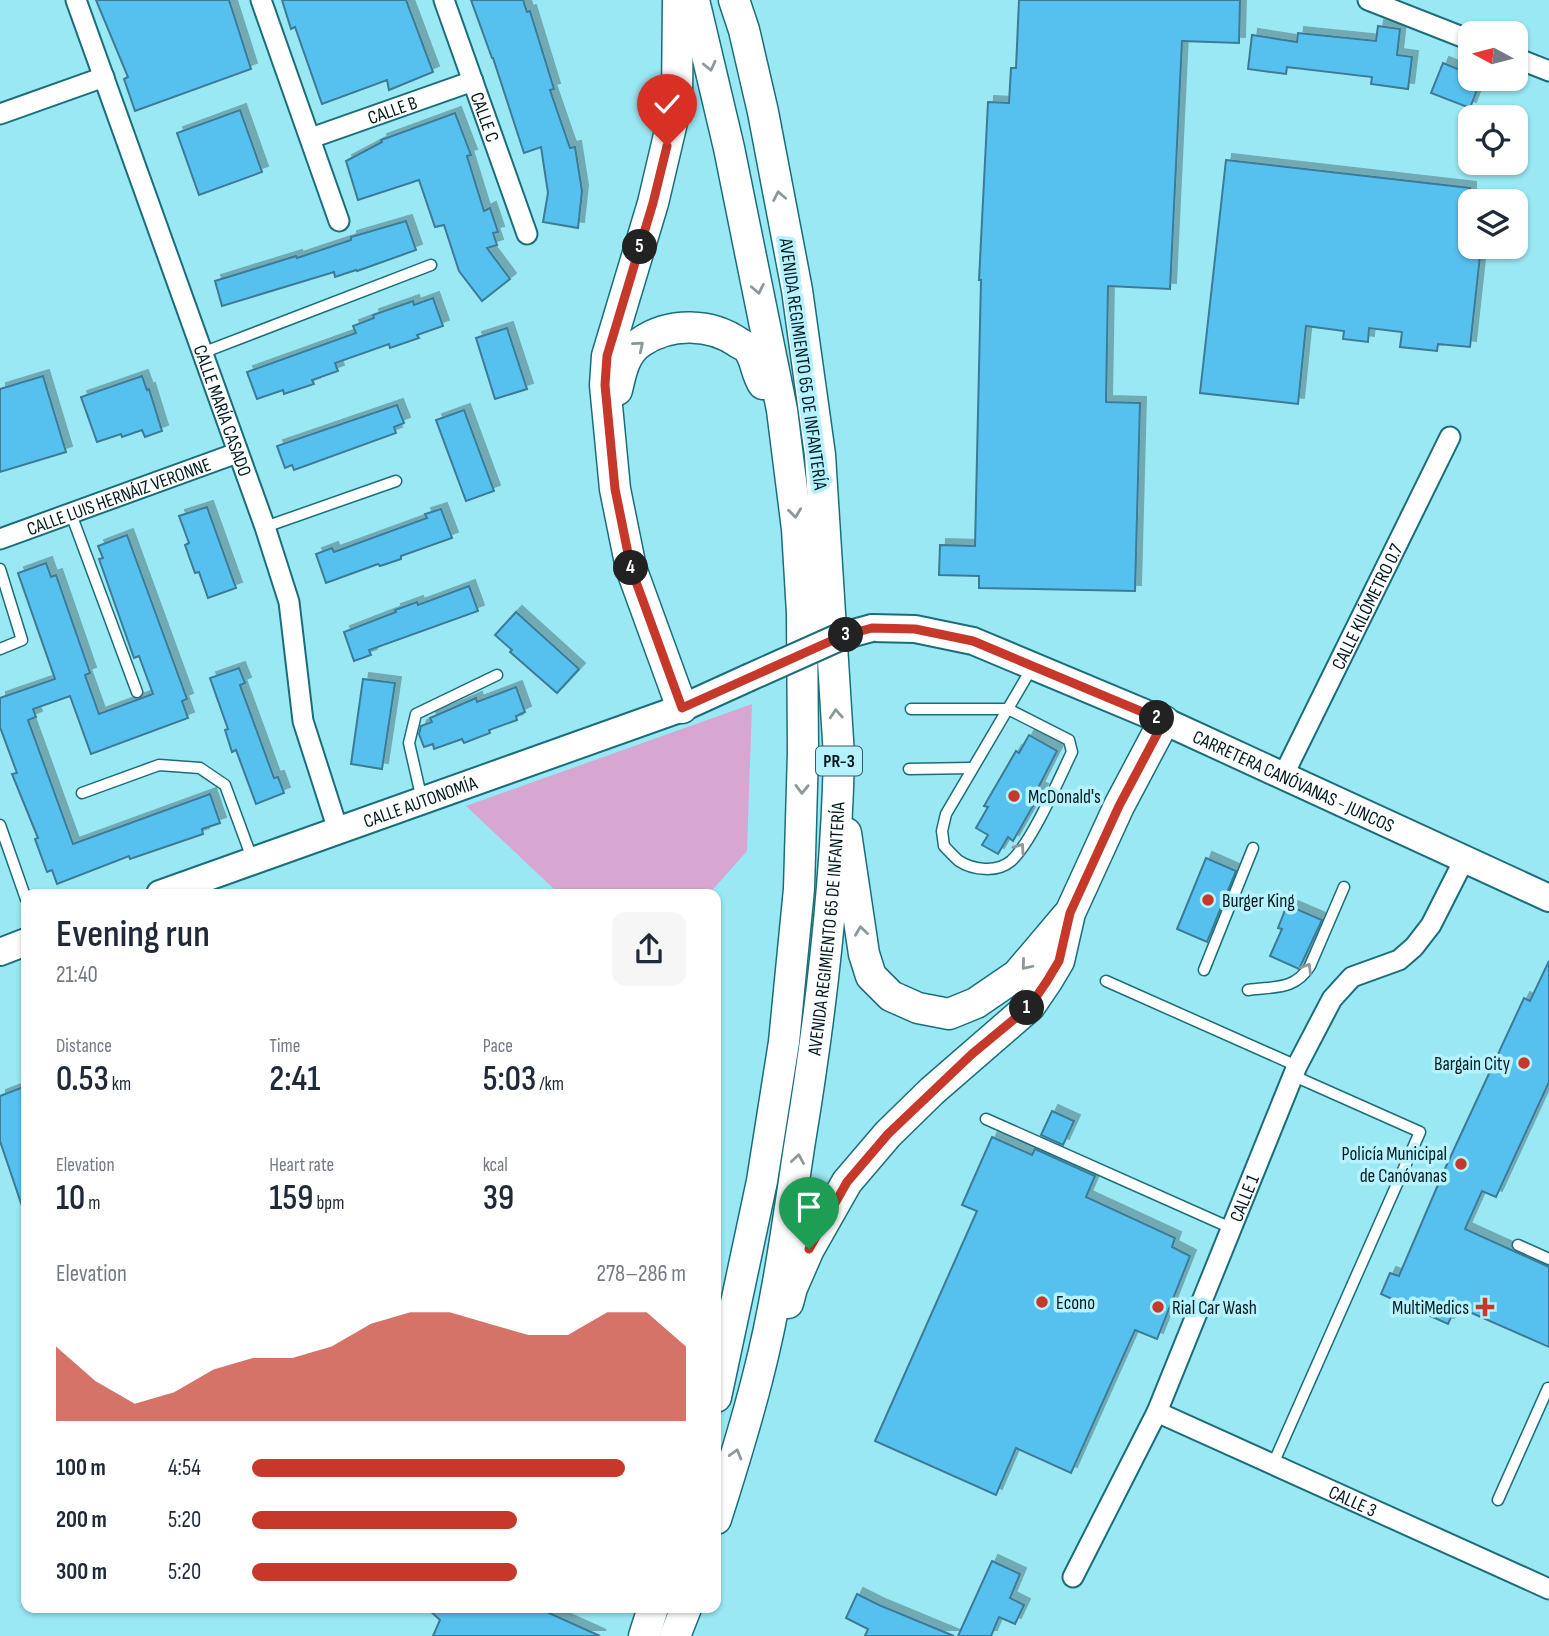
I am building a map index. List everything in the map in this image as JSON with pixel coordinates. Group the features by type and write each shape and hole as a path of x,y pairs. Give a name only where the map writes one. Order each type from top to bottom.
{"main road":[{"path":"678,0 677,101 653,203 607,356 605,385 615,489 631,568 682,708"},
{"name":"AVENIDA REGIMIENTO 65 DE INFANTERÍA","path":"694,0 729,148 782,410 797,529 802,613 803,751 799,889 784,1042 762,1181 721,1374"},
{"name":"AVENIDA REGIMIENTO 65 DE INFANTERÍA","path":"721,1502 758,1376 783,1254 811,1072 826,947 838,805 839,756 820,455 797,290 742,13"},
{"path":"608,431 627,357 640,342 661,332 679,328 705,328 728,335 749,349 759,378 782,410"},
{"name":"CARRETERA CANÓVANAS - JUNCOS","path":"682,708 842,636 872,628 915,629 973,641 1164,721 1549,898"},
{"name":"CALLE AUTONOMÍA","path":"175,889 682,708"},
{"path":"758,1376 777,1346 792,1289 809,1249 847,1182 888,1134 932,1091 1030,1006 1059,961 1070,913 1119,806 1164,721"},
{"path":"838,805 849,841 864,954 871,976 891,996 919,1008 949,1014 976,1003 1017,975 1070,913"},
{"path":"0,952 21,944"},
{"path":"643,1636 651,1613"},
{"path":"675,1636 684,1613"}],"street":[{"name":"CALLE MARÍA CASADO","path":"76,0 265,527 289,602 303,721 338,830"},
{"path":"261,0 312,138 339,221"},
{"name":"CALLE C","path":"444,0 527,234"},
{"path":"1368,0 1458,35"},
{"path":"1528,63 1549,71"},
{"path":"0,114 104,77"},
{"name":"CALLE B","path":"312,138 473,81"},
{"name":"CALLE KILÓMETRO 0.7","path":"1283,776 1450,437"},
{"name":"CALLE LUIS HERNÁIZ VERONNE","path":"0,539 237,453"},
{"name":"CALLE 1","path":"1073,1577 1157,1412 1296,1071 1332,999 1352,977 1399,960 1415,947 1431,925 1464,860"},
{"name":"CALLE 3","path":"1157,1412 1549,1589"}],"lane":[{"path":"202,352 431,265"},
{"path":"265,527 396,481"},
{"path":"71,514 137,692"},
{"path":"0,569 22,640 0,649"},
{"path":"911,709 1008,709 1069,740 1072,752 1031,832 1010,862 998,867 981,869 959,861 944,846 942,831 946,814 972,768 1008,709 1033,666"},
{"path":"422,801 409,743 416,713 497,675"},
{"path":"82,793 159,765 200,768 225,785 253,862"},
{"path":"909,769 972,768"},
{"path":"0,825 22,889"},
{"path":"1204,970 1253,848"},
{"path":"1248,990 1295,984 1303,977 1343,887"},
{"path":"1106,981 1420,1132 1273,1464"},
{"path":"986,1119 1231,1228"},
{"path":"1518,1245 1549,1259"},
{"path":"1498,1500 1548,1388"}],"shaded area":[{"path":"752,704 747,851 713,889 554,889 466,806"}],"building":[{"path":"96,0 229,0 251,69 135,111 124,79 128,77"},
{"path":"282,0 406,0 433,72 389,90 387,80 322,104 295,27 291,29"},
{"path":"471,0 523,0 527,12 530,11 554,89 550,90 570,148 575,147 582,191 578,228 543,222 548,193 541,147 524,153"},
{"path":"1019,0 1240,0 1239,43 1182,41 1170,289 1108,286 1106,402 1140,403 1135,591 979,588 979,576 939,575 940,545 975,546 979,280 988,102 1009,103 1011,68 1016,68"},
{"path":"1378,26 1400,29 1397,55 1412,57 1408,89 1371,84 1372,77 1287,67 1286,74 1248,69 1252,35 1297,42 1298,33 1376,41"},
{"path":"1443,63 1458,69 1458,91 1476,91 1471,105 1462,105 1431,93"},
{"path":"240,110 262,172 199,195 177,133"},
{"path":"455,113 471,155 467,156 484,211 490,208 498,232 493,233 497,245 487,248 510,279 482,301 459,271 444,225 435,227 419,180 358,200 346,161 382,142 381,140"},
{"path":"1226,160 1470,188 1458,189 1458,259 1480,259 1470,347 1438,344 1437,351 1400,347 1402,332 1369,328 1368,342 1343,339 1344,331 1306,326 1298,404 1200,393"},
{"path":"406,221 416,250 357,271 335,277 334,272 222,306 215,281 296,256 297,258 351,240 351,237"},
{"path":"433,298 443,326 390,348 389,344 335,363 338,371 312,380 314,384 257,399 247,372 356,333 353,326 374,318 373,315 413,301 414,305"},
{"path":"507,328 527,389 495,399 476,338"},
{"path":"43,376 66,452 0,472 0,389"},
{"path":"142,376 147,390 149,389 162,431 145,437 142,430 97,442 81,397"},
{"path":"397,405 404,423 394,427 396,433 294,470 292,465 285,468 277,446"},
{"path":"464,410 494,491 466,501 436,420"},
{"path":"207,507 236,588 208,598 185,545 189,543 179,516"},
{"path":"441,509 452,538 401,556 401,559 380,566 378,564 326,583 316,554 332,548 334,552 427,518 425,514"},
{"path":"127,535 187,699 182,701 188,718 91,754 70,696 33,709 36,717 28,720 73,844 210,794 220,823 202,829 203,834 130,859 129,856 57,884 52,870 47,872 35,839 38,838 12,774 17,773 0,727 0,698 55,679 18,573 46,563 51,577 56,575 90,673 85,675 99,714 153,694 139,656 134,658 99,559 103,558 98,546"},
{"path":"469,586 478,611 369,650 371,655 354,661 344,632 396,612 395,610 417,602 418,605"},
{"path":"516,612 579,669 557,693 510,652 512,650 495,635"},
{"path":"239,668 245,683 240,685 274,778 278,777 284,793 256,804 236,750 232,752 225,730 228,729 210,678"},
{"path":"363,679 395,683 382,769 351,764"},
{"path":"516,687 525,712 516,716 517,720 464,743 462,739 434,749 433,744 424,747 419,734 421,726 432,722 430,718 476,698 477,702"},
{"name":"McDonald's","path":"1029,735 1057,751 1038,788 1042,790 1013,841 1008,837 998,854 982,845 988,835 976,828 988,807 984,806 1016,751 1019,753"},
{"name":"Burger King","path":"1206,858 1236,871 1207,942 1177,929"},
{"path":"1287,905 1322,920 1299,969 1270,956 1282,929 1278,928"},
{"path":"1549,961 1549,1082 1496,1197 1482,1191 1465,1229 1549,1267 1549,1347 1456,1306 1448,1324 1381,1294 1390,1273 1399,1276 1443,1173 1524,998 1530,1001"},
{"path":"21,1088 21,1203 0,1141 0,1096"},
{"path":"1052,1111 1074,1121 1063,1145 1041,1135"},
{"name":"Econo","path":"992,1137 1032,1155 1035,1149 1095,1176 1086,1197 1175,1238 1172,1247 1190,1256 1157,1339 1135,1330 1071,1473 1016,1448 996,1495 875,1441 977,1211 962,1205"},
{"path":"992,1561 1020,1574 1010,1598 1024,1605 1015,1624 999,1617 991,1636 958,1636"},
{"path":"857,1594 954,1636 865,1636 868,1629 846,1618"},
{"path":"432,1613 549,1613 600,1636 433,1636 440,1620"}],"place":[{"name":"McDonald's","path":"1014,796"},
{"name":"Burger King","path":"1208,900"},
{"name":"Bargain City","path":"1524,1063"},
{"name":"Policía Municipal de Canóvanas","path":"1461,1164"},
{"name":"Econo","path":"1042,1302"},
{"name":"Rial Car Wash","path":"1158,1307"},
{"name":"MultiMedics","path":"1485,1307"}],"route":[{"path":"667,146 653,203 607,356 605,385 615,489 631,568 682,708 842,636 872,628 915,629 973,641 1164,721 1119,806 1070,913 1059,961 1047,981 1030,1006 972,1054 888,1134 847,1182 809,1249"}]}
